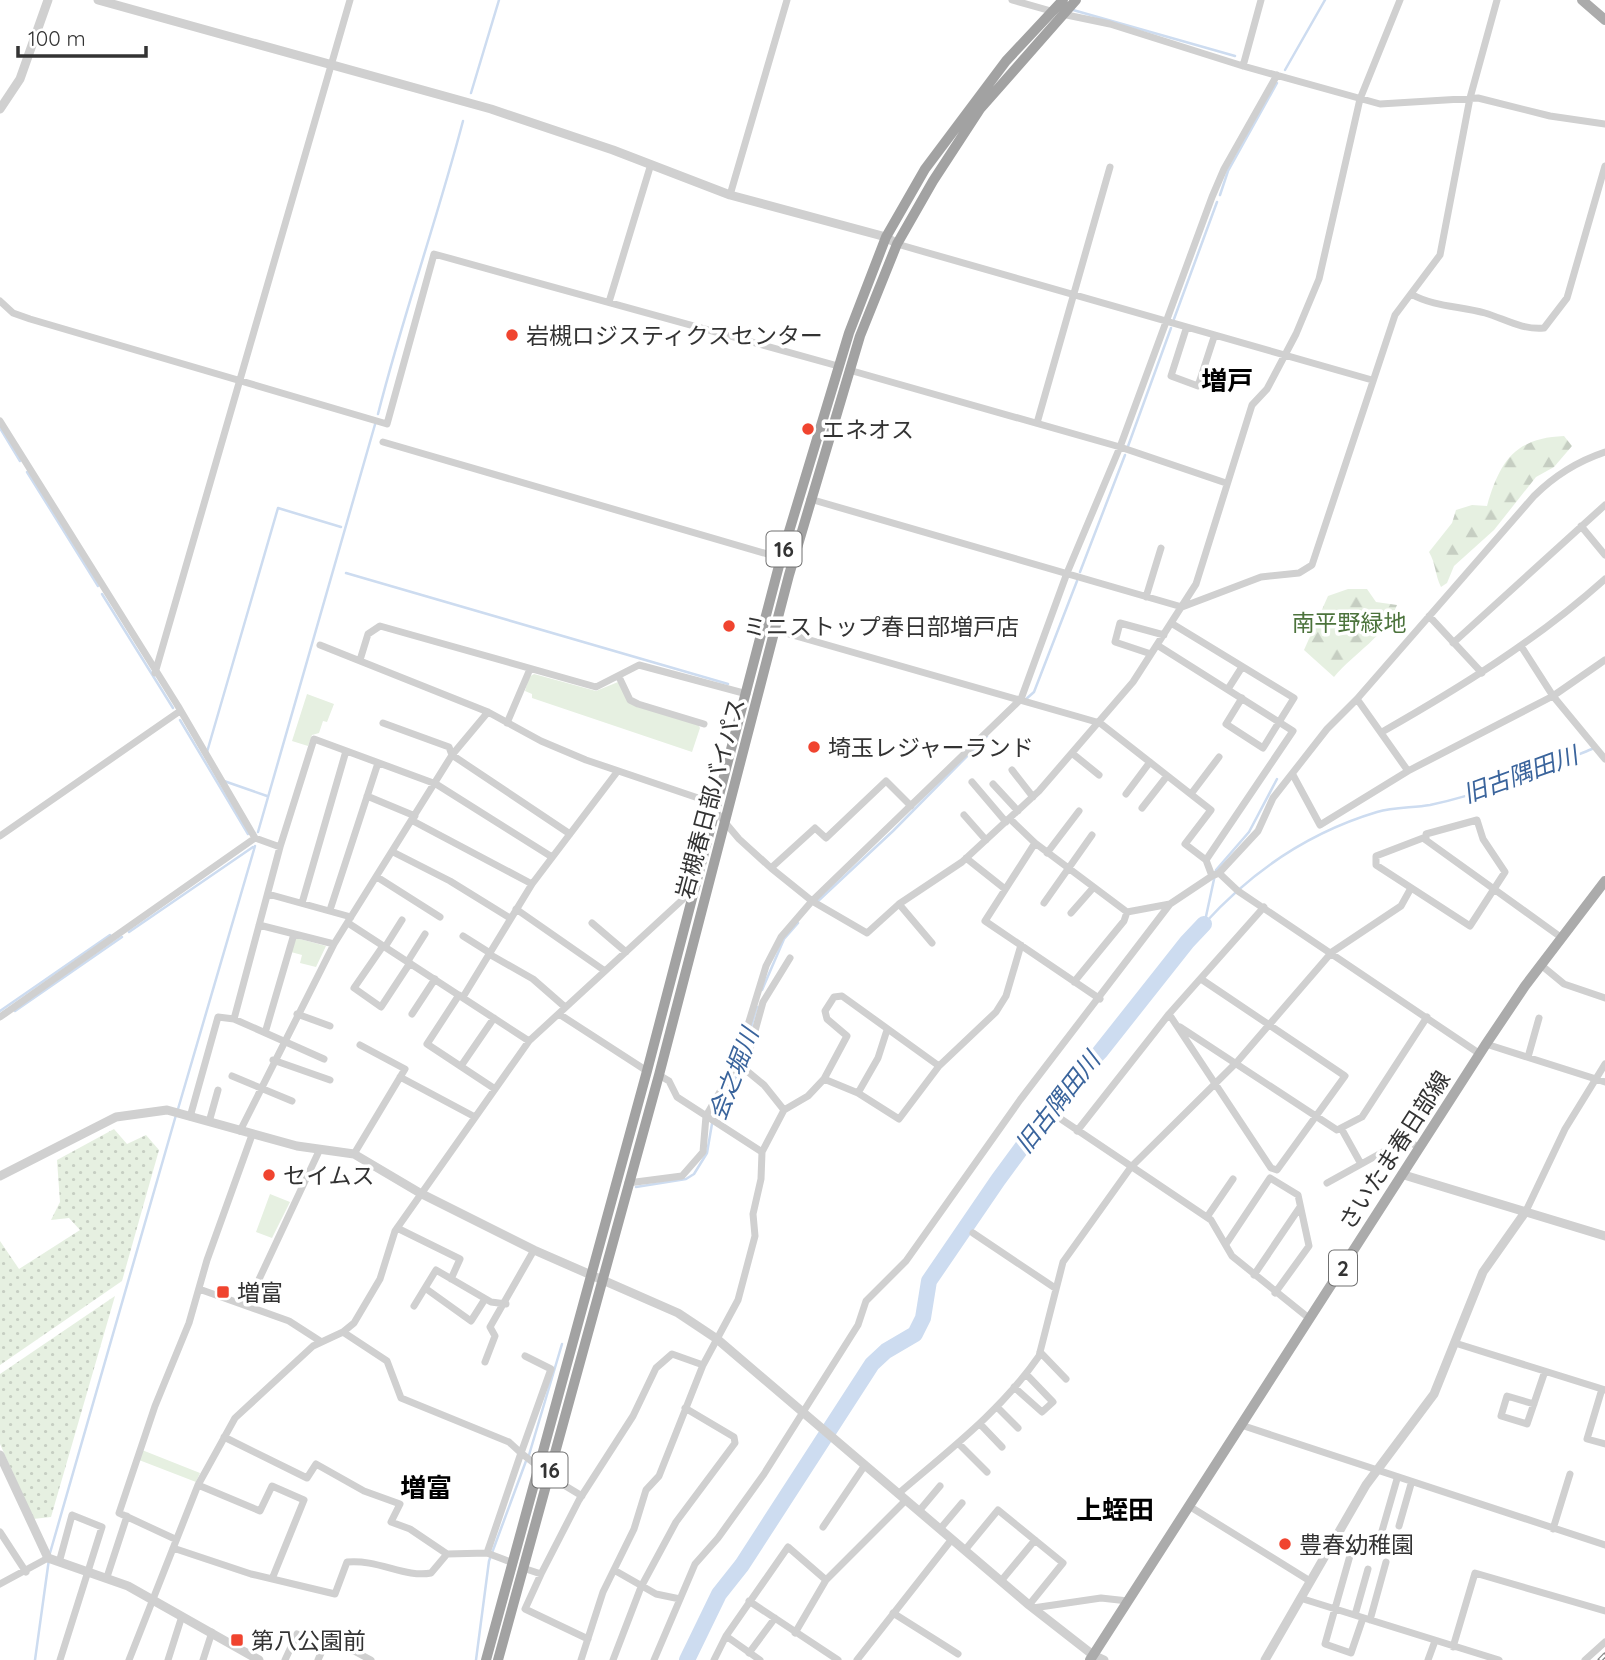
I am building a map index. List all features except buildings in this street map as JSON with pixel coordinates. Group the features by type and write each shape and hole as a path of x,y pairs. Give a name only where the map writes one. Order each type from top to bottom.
{"highway":[{"name":"岩槻春日部バイパス","path":"486,1660 549,1476 659,1075 843,368 897,244 933,181 980,110 1057,12 1063,0"},
{"name":"岩槻春日部バイパス","path":"498,1660 539,1467 589,1275 647,1071 781,558 886,237 925,169 972,103 1057,12 1076,0"}],"main road":[{"path":"1582,0 1605,20"},
{"name":"さいたま春日部線","path":"1096,1658 1128,1601 1483,1049 1541,965 1605,881"}],"street":[{"path":"0,109 20,79 48,0"},
{"path":"98,0 491,109 651,164 730,195 886,237 897,244 1186,329 1372,380"},
{"path":"155,673 350,0"},
{"path":"730,195 787,0"},
{"path":"1012,0 1110,24 1243,66 1380,104 1470,98 1550,116 1605,124"},
{"path":"1243,66 1261,0"},
{"path":"320,645 488,712 541,741 617,772 707,801 724,822 771,868 812,901 867,933 899,904 966,858 1033,797 1100,723 1152,654 1196,584 1252,405 1267,389 1282,356 1296,334 1319,279 1360,99 1400,0"},
{"path":"810,499 1182,607 1261,577 1299,573 1312,565 1395,315 1440,255 1470,98 1497,0"},
{"path":"628,1183 682,1176 703,1152 710,1119 736,1064 757,992 781,937 812,901 1021,699 1067,573 1120,447 1224,169 1277,75"},
{"path":"609,302 651,164"},
{"path":"1411,294 1424,302 1484,313 1530,329 1544,328 1567,298 1605,166"},
{"path":"1037,423 1110,167"},
{"path":"0,301 13,313 387,424 434,254 1037,423 1120,447 1226,483"},
{"path":"1186,329 1171,376 1198,386 1214,337"},
{"path":"0,422 180,711 255,838 280,847"},
{"path":"383,442 781,558"},
{"path":"654,1660 695,1564 718,1538 764,1474 859,1325 866,1301 906,1261 1020,1100 1100,999 1170,904 1216,874 1258,831 1273,798 1326,729 1357,699 1549,480 1605,452"},
{"path":"1453,643 1605,505"},
{"path":"1581,526 1605,555"},
{"path":"1146,597 1161,548"},
{"path":"1382,732 1482,673 1571,609 1605,579"},
{"path":"1429,616 1482,673"},
{"path":"1152,654 1115,642 1120,623 1164,635"},
{"path":"1171,624 1294,698 1263,748 1226,724 1242,698"},
{"path":"360,660 368,634 380,626 596,687 639,665 714,689 747,694"},
{"path":"775,630 1100,723 1211,810 1185,844 1238,891 1427,1017 1483,1049 1528,1057 1605,1082"},
{"path":"1157,645 1293,731 1206,860"},
{"path":"1521,646 1553,696 1605,759"},
{"path":"1293,775 1320,825 1408,771 1553,696 1605,660"},
{"path":"1228,689 1242,667"},
{"path":"507,723 530,668"},
{"path":"620,679 630,700 638,705 704,724"},
{"path":"1357,699 1408,771"},
{"path":"0,836 180,711"},
{"path":"240,1131 334,944 452,755 488,712"},
{"path":"383,723 449,747 452,755 570,834"},
{"path":"234,1019 280,847 314,739 436,784 552,857"},
{"path":"302,903 346,751"},
{"path":"1073,754 1099,775"},
{"path":"1191,794 1219,757"},
{"path":"1126,793 1150,762"},
{"path":"330,910 378,763"},
{"path":"1012,770 1033,797"},
{"path":"495,1089 427,1044 490,953 532,884 617,772"},
{"path":"1142,808 1167,776"},
{"path":"771,868 815,828 826,838 886,781 911,806"},
{"path":"972,782 1034,844 1127,912 1170,904"},
{"path":"993,784 1018,811"},
{"path":"367,796 532,884"},
{"path":"1047,853 1079,811"},
{"path":"964,815 986,840"},
{"path":"1477,820 1483,839 1505,872 1470,926 1376,865 1376,856 1426,840 1426,834 1477,820"},
{"path":"1044,903 1092,835"},
{"path":"0,1017 255,838"},
{"path":"1426,840 1562,937"},
{"path":"1034,844 985,921 1100,999"},
{"path":"393,852 450,881 510,918"},
{"path":"966,858 1005,889"},
{"path":"377,877 440,917"},
{"path":"129,1660 198,1485 243,1409 320,1341 343,1332 354,1323 380,1279 397,1228 529,1041 695,888"},
{"path":"1071,913 1093,888"},
{"path":"795,1633 826,1580 902,1497 980,1424 1026,1374 1040,1352 1055,1288 1073,1244 1130,1167 1237,1062 1332,952 1401,906 1411,888"},
{"path":"268,894 330,910 350,920 384,947 529,1041"},
{"path":"899,904 932,943"},
{"path":"1077,1131 1169,1014 1264,907"},
{"path":"516,909 605,971"},
{"path":"1074,982 1124,921 1127,912"},
{"path":"402,920 354,988 380,1007 425,934"},
{"path":"592,923 626,952"},
{"path":"259,925 334,944"},
{"path":"265,1033 294,934"},
{"path":"463,936 533,979 562,1010 647,1071"},
{"path":"824,1079 858,1093 899,1119 939,1066 996,1012 1006,996 1021,945"},
{"path":"744,1067 766,997 790,958"},
{"path":"1541,965 1563,984 1605,998"},
{"path":"412,1014 435,979"},
{"path":"1169,1014 1271,1168 1277,1170 1345,1076 1201,979"},
{"path":"757,992 766,997"},
{"path":"580,1660 614,1570 634,1529 646,1490 659,1476 703,1365 738,1300 755,1236 753,1214 761,1179 762,1152 784,1110 808,1096 824,1079 847,1036 827,1019 825,1011 834,997 842,996 939,1066"},
{"path":"297,1014 330,1026"},
{"path":"190,1117 218,1017 234,1019 324,1059"},
{"path":"1177,1026 1237,1062 1336,1130 1362,1117 1427,1017"},
{"path":"461,1066 494,1018"},
{"path":"1528,1057 1539,1018"},
{"path":"858,1093 878,1058 887,1030"},
{"path":"354,1154 405,1069 360,1045"},
{"path":"274,1060 330,1080"},
{"path":"736,1064 744,1067 784,1110"},
{"path":"1265,1660 1377,1472 1434,1394 1483,1272 1526,1211 1594,1078 1605,1064"},
{"path":"659,1075 669,1081 677,1097 762,1152"},
{"path":"232,1076 292,1101"},
{"path":"400,1077 475,1117"},
{"path":"209,1122 218,1090"},
{"path":"0,1176 116,1117 167,1110 252,1135 354,1154 420,1193 534,1250 678,1313 717,1339 1031,1607 1096,1658"},
{"path":"1055,1115 1207,1217 1232,1256 1310,1319"},
{"path":"1341,1128 1361,1164"},
{"path":"175,1539 119,1513 137,1454 189,1323 252,1135"},
{"path":"1327,1182 1401,1142 1408,1141 1420,1149"},
{"path":"247,1305 320,1149"},
{"path":"1404,1175 1605,1236"},
{"path":"1226,1244 1270,1178 1297,1195 1309,1246 1275,1293"},
{"path":"1207,1217 1233,1179"},
{"path":"1254,1275 1300,1207"},
{"path":"397,1228 460,1259 451,1279"},
{"path":"973,1233 1055,1288"},
{"path":"485,1362 495,1336 490,1327 506,1304 534,1250"},
{"path":"414,1306 436,1270 485,1299 506,1304"},
{"path":"425,1288 471,1321 485,1299"},
{"path":"199,1289 289,1321 320,1341"},
{"path":"343,1332 387,1361 401,1398 509,1442 539,1467"},
{"path":"1455,1343 1603,1389 1587,1439 1605,1444"},
{"path":"1040,1352 1066,1379"},
{"path":"588,1639 525,1609 582,1496 633,1416 656,1367 672,1354 703,1365"},
{"path":"487,1553 551,1369 525,1356"},
{"path":"1534,1404 1507,1396 1501,1416 1527,1424 1534,1404 1545,1371"},
{"path":"1014,1387 1042,1412 1053,1402 1026,1374"},
{"path":"997,1407 1018,1428"},
{"path":"613,1660 641,1587 677,1522 735,1443 734,1437 685,1408"},
{"path":"980,1424 1002,1447"},
{"path":"1241,1426 1411,1484 1605,1545"},
{"path":"224,1437 307,1478 316,1464 364,1492 400,1504 391,1522 410,1529 447,1554 487,1553 541,1574"},
{"path":"958,1443 987,1472"},
{"path":"0,1455 48,1558"},
{"path":"823,1527 864,1465"},
{"path":"1553,1529 1570,1474"},
{"path":"549,1476 582,1496"},
{"path":"1382,1531 1397,1479"},
{"path":"1399,1526 1411,1484"},
{"path":"198,1485 260,1511 272,1486 304,1500 272,1579"},
{"path":"919,1511 940,1486"},
{"path":"940,1529 961,1503"},
{"path":"1189,1506 1310,1581"},
{"path":"965,1550 999,1510 1063,1563 1031,1607"},
{"path":"60,1559 72,1515 102,1527 60,1660"},
{"path":"107,1577 127,1516"},
{"path":"0,1532 26,1572"},
{"path":"857,1660 952,1539"},
{"path":"1001,1581 1035,1541"},
{"path":"714,1660 726,1636 788,1547 826,1580"},
{"path":"1330,1547 1352,1552 1325,1644 1351,1653 1362,1618 1386,1562"},
{"path":"173,1548 272,1579 334,1594 347,1562 367,1560 421,1575 431,1573 447,1554"},
{"path":"0,1584 48,1558 60,1559 107,1577 212,1632 244,1656 259,1660"},
{"path":"1362,1618 1368,1569"},
{"path":"614,1570 641,1587 680,1599"},
{"path":"1453,1647 1475,1573 1605,1611"},
{"path":"1031,1607 1101,1598 1128,1601"},
{"path":"1300,1598 1499,1660"},
{"path":"749,1601 838,1660"},
{"path":"894,1614 958,1654"},
{"path":"168,1660 182,1616"},
{"path":"749,1653 775,1618"},
{"path":"203,1660 212,1632"},
{"path":"285,1660 297,1634"},
{"path":"726,1636 760,1660"},
{"path":"1428,1660 1435,1641"},
{"path":"1585,1660 1605,1642"},
{"path":"318,1660 325,1644 354,1651 371,1660"},
{"path":"1463,1660 1466,1651"}],"green space":[{"name":"南平野緑地","path":"1564,436 1572,446 1554,467 1536,477 1494,530 1454,566 1447,583 1441,587 1429,552 1452,523 1456,510 1472,505 1487,506 1504,465 1522,447 1533,441"},
{"name":"南平野緑地","path":"1348,589 1367,589 1376,602 1397,605 1385,627 1334,677 1304,650 1328,596"},
{"path":"534,674 596,691 618,682 629,702 698,724 700,728 692,752 532,698 532,694 525,691 529,677"},
{"path":"307,694 334,704 327,722 323,721 319,733 312,735 308,746 292,741"},
{"path":"296,938 326,946 316,967 300,963 302,955 291,952"},
{"path":"114,1129 127,1144 146,1135 159,1150 122,1281 0,1365 0,1241 19,1269 80,1230 69,1218 51,1220 60,1202 57,1160"},
{"path":"270,1194 290,1202 272,1238 256,1232"},
{"path":"115,1296 51,1517 33,1519 0,1444 0,1374"},
{"path":"142,1450 200,1473 196,1482 139,1460"}],"waterway":[{"path":"471,93 499,0"},
{"path":"1285,70 1325,0"},
{"path":"1073,10 1235,56"},
{"path":"1220,195 1228,171 1277,83"},
{"path":"378,414 463,121"},
{"path":"1174,319 1217,202"},
{"path":"1127,449 1171,328"},
{"path":"258,832 376,421"},
{"path":"0,428 20,461"},
{"path":"1080,572 1125,455"},
{"path":"27,472 98,586"},
{"path":"207,752 278,508 341,527"},
{"path":"346,573 728,684"},
{"path":"1025,700 1034,692 1077,581"},
{"path":"102,594 173,708"},
{"path":"180,720 248,834"},
{"path":"817,902 893,831 987,736"},
{"name":"旧古隅田川","path":"1204,924 1241,887 1283,856 1352,820 1390,809 1430,805 1472,794 1592,749"},
{"path":"1205,921 1216,870 1249,832 1277,779"},
{"path":"224,781 267,796"},
{"path":"178,1109 255,846"},
{"path":"129,932 253,847"},
{"name":"会之堀川","path":"762,990 784,939 798,923"},
{"name":"旧古隅田川","path":"687,1660 719,1594 742,1565 872,1364 886,1351 915,1334 923,1318 929,1281 998,1180 1068,1085 1100,1052 1204,924"},
{"path":"0,1011 110,935"},
{"path":"15,1011 122,937"},
{"name":"会之堀川","path":"636,1187 686,1179 694,1174 707,1153 714,1112 737,1075 757,1007"},
{"path":"50,1553 176,1115"},
{"name":"会之堀川","path":"529,1455 562,1344"},
{"name":"会之堀川","path":"476,1660 489,1561 526,1461"},
{"path":"35,1660 49,1559"}],"railway":[{"path":"1600,1660 1605,1655"}],"place":[{"name":"岩槻ロジスティクスセンター","path":"512,335"},
{"name":"エネオス","path":"808,429"},
{"name":"ミニストップ春日部増戸店","path":"729,626"},
{"name":"埼玉レジャーランド","path":"814,747"},
{"name":"セイムス","path":"269,1175"},
{"name":"増富","path":"223,1292"},
{"name":"豊春幼稚園","path":"1285,1544"},
{"name":"第八公園前","path":"237,1640"}],"district":[{"name":"増戸","path":"1227,380"},
{"name":"増富","path":"426,1487"},
{"name":"上蛭田","path":"1115,1509"}]}
